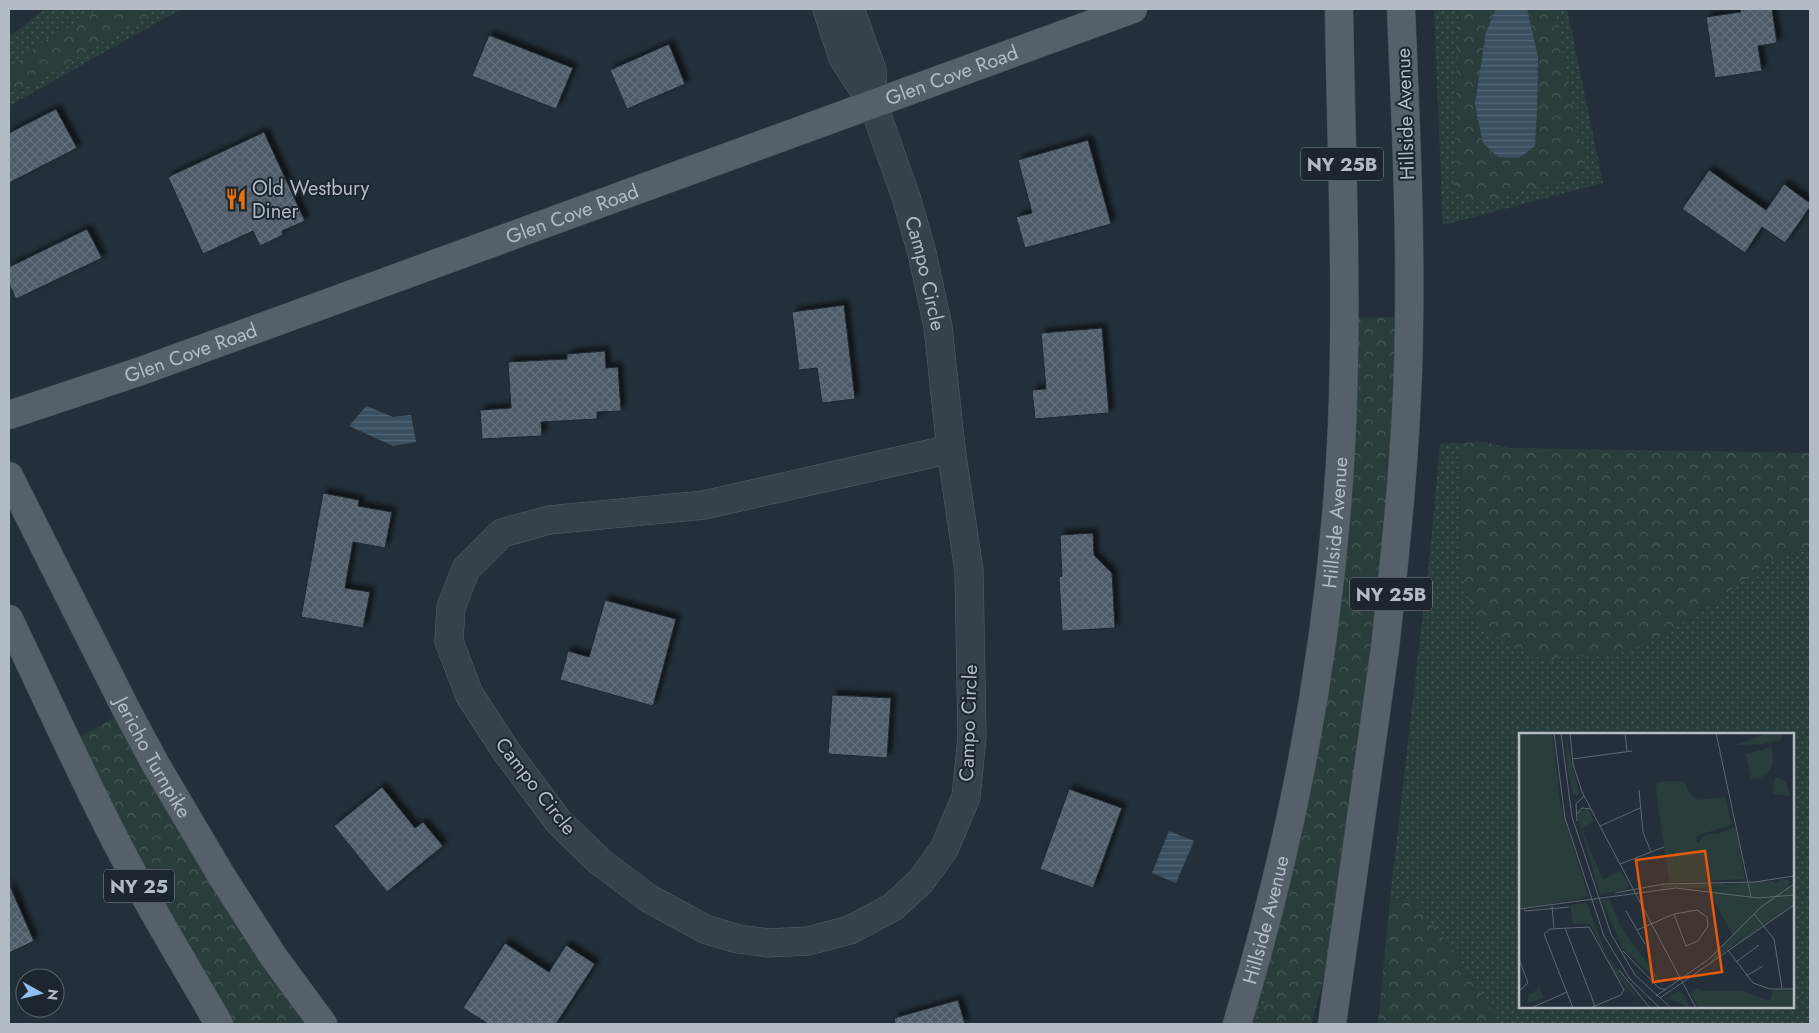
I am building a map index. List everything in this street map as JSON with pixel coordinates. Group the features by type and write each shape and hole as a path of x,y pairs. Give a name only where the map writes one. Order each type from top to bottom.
{"main road":[{"name":"Glen Cove Road","path":"9,415 141,370 1133,9"},
{"name":"Hillside Avenue","path":"1237,1024 1278,875 1315,697 1334,536 1341,436 1344,345 1339,9"},
{"name":"Hillside Avenue","path":"1332,1024 1386,640 1405,429 1409,256 1401,9"},
{"name":"Jericho Turnpike","path":"9,476 127,711 166,782 221,875 273,956 323,1024"},
{"name":"NY 25","path":"9,619 67,744 124,857 218,1024"}],"street":[{"path":"828,9 843,58 873,104"},
{"path":"850,9 872,70 873,104"},
{"name":"Campo Circle","path":"873,104 906,197 922,253 938,327 968,571 972,737 966,797 944,849 921,881 892,907 850,930 808,941 768,943 738,939 705,929 648,898 599,860 558,821 506,751 469,694 449,641 451,607 466,569 502,533 549,520 704,505 952,449"}],"green space":[{"path":"45,9 181,9 9,106 9,37"},
{"path":"96,9 157,9 28,87 9,93 9,69 38,45 93,13"},
{"path":"1434,9 1567,9 1603,183 1443,225"},
{"path":"1463,9 1496,9 1486,32 1535,146 1538,57 1527,9 1555,9 1578,136 1588,160 1566,181 1471,203 1454,186 1458,32"},
{"path":"1409,317 1354,870 1311,1024 1261,1024 1283,857 1294,804 1344,318"},
{"path":"1484,442 1509,448 1810,453 1810,551 1788,553 1762,566 1705,609 1654,640 1631,650 1603,656 1574,656 1547,661 1506,645 1474,618 1463,578 1460,557 1462,443"},
{"path":"1462,443 1460,557 1468,597 1547,661 1574,656 1603,656 1631,650 1654,640 1705,609 1762,566 1788,553 1810,551 1810,1024 1501,1024 1411,898 1390,899 1432,534 1440,444"},
{"path":"127,711 323,1024 219,1024 67,744"},
{"path":"1283,857 1261,1024 1237,1024"},
{"path":"1411,898 1455,953 1501,1024 1378,1024 1390,899"}],"water":[{"path":"1496,9 1527,9 1538,57 1535,146 1519,158 1498,157 1483,143 1475,104 1486,32"},
{"path":"366,406 393,417 411,415 416,442 393,446 349,426"},
{"path":"1169,831 1194,841 1176,883 1152,873"}],"building":[{"path":"1740,9 1772,9 1777,43 1758,46 1762,71 1715,78 1706,17 1741,12"},
{"path":"489,35 573,68 556,109 472,76"},
{"path":"669,44 685,84 627,109 610,70"},
{"path":"56,109 77,148 9,183 9,133"},
{"name":"Old Westbury Diner","path":"264,132 305,221 282,231 283,235 260,246 253,231 203,254 168,177"},
{"path":"1088,140 1111,224 1025,248 1016,217 1032,213 1018,160"},
{"path":"1709,170 1766,210 1784,184 1810,203 1810,207 1785,243 1762,227 1745,253 1682,209"},
{"path":"87,229 102,258 16,299 9,284 9,267"},
{"path":"844,305 855,399 822,403 817,368 799,370 792,312"},
{"path":"1102,328 1109,413 1035,419 1032,390 1046,389 1041,333"},
{"path":"605,351 606,368 618,367 621,411 597,412 597,419 541,422 542,436 482,439 480,410 511,408 508,362 567,359 567,354"},
{"path":"323,493 359,500 358,506 392,512 385,548 353,542 345,588 370,592 363,628 301,617"},
{"path":"1093,533 1094,555 1112,573 1115,628 1062,631 1059,577 1062,576 1060,535"},
{"path":"605,600 676,619 653,706 560,680 568,651 589,657"},
{"path":"832,695 891,698 887,758 828,754"},
{"path":"382,787 415,828 423,822 443,846 387,892 334,826"},
{"path":"1069,789 1122,808 1093,888 1040,869"},
{"path":"9,884 34,941 9,953"},
{"path":"505,943 549,972 566,945 595,964 556,1024 488,1024 463,1008"},
{"path":"958,1000 965,1024 895,1024 894,1018"}],"place":[{"name":"Old Westbury Diner","path":"236,199"}]}
